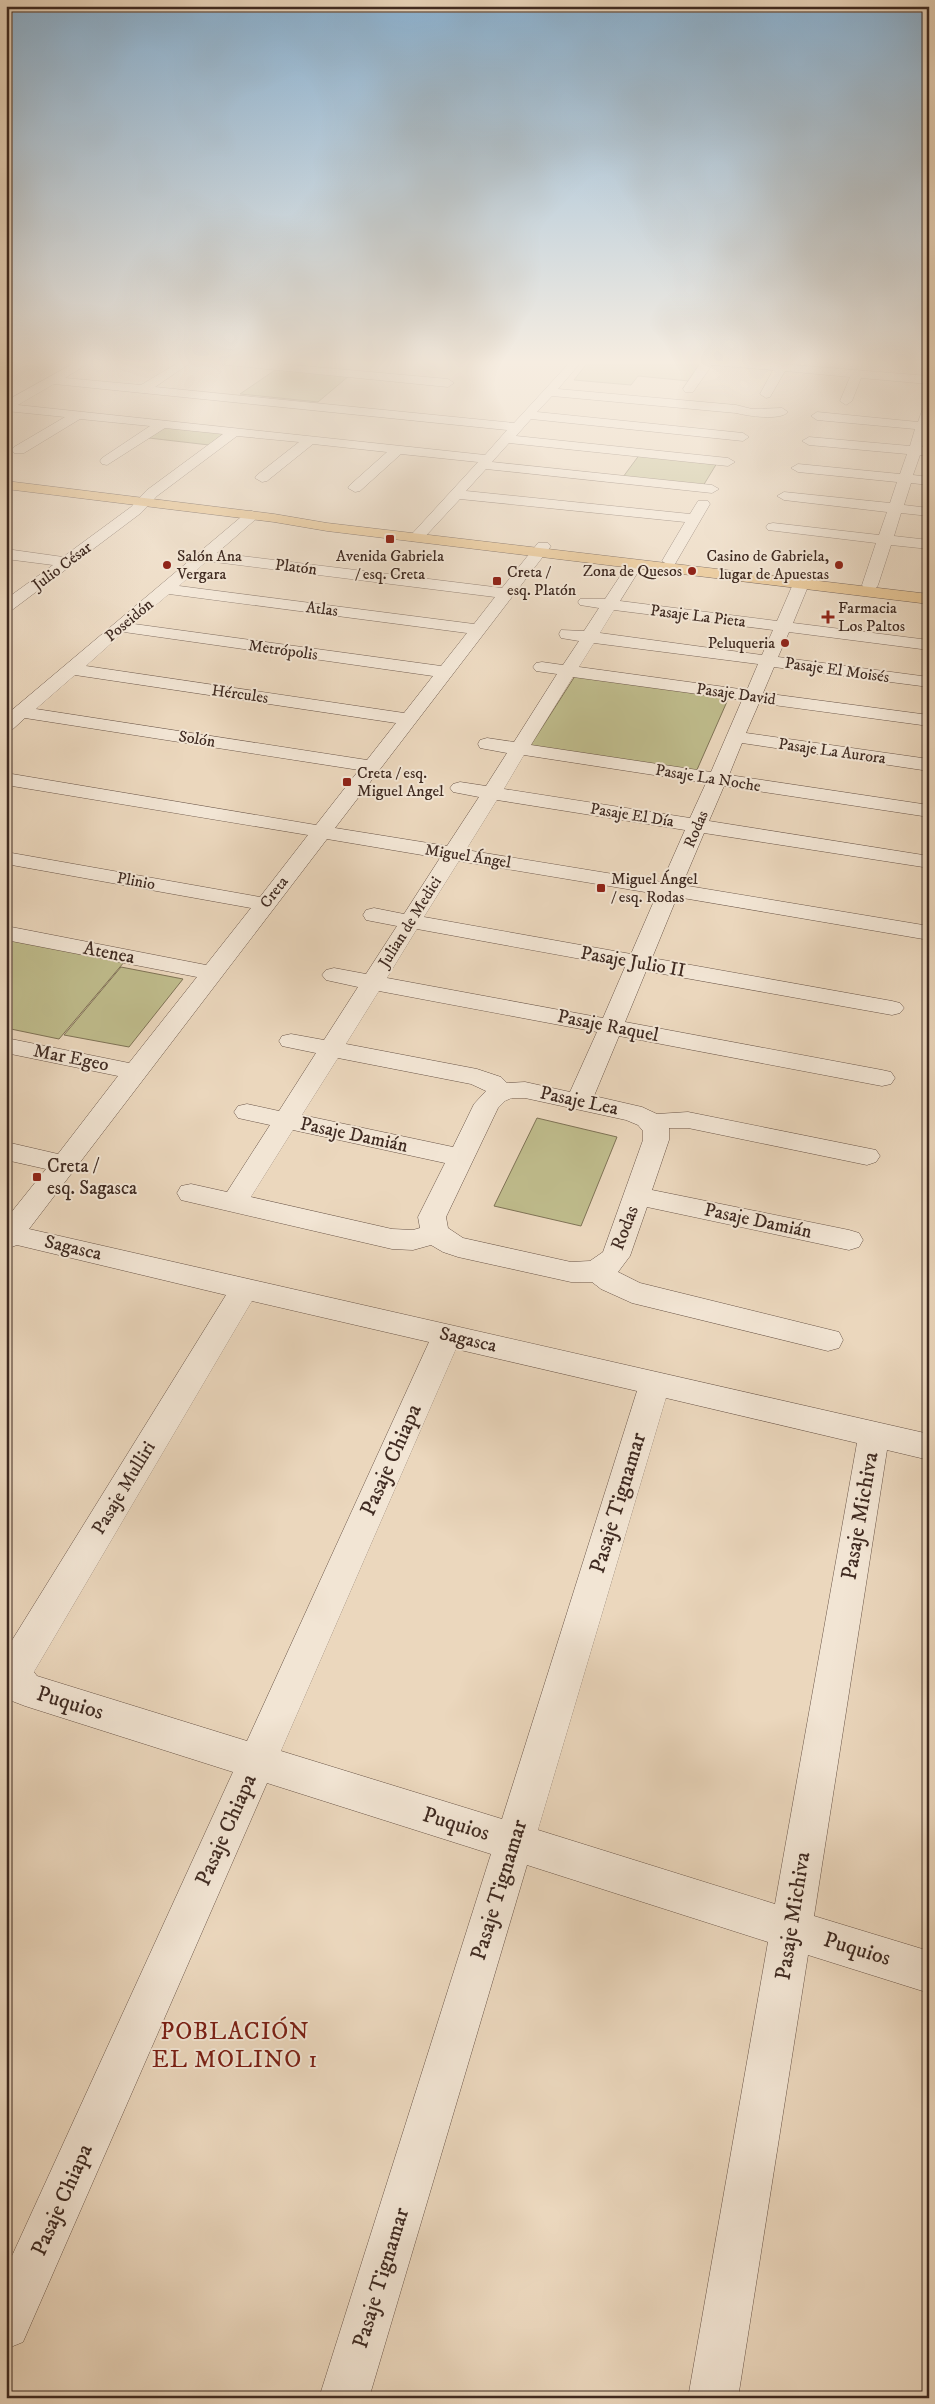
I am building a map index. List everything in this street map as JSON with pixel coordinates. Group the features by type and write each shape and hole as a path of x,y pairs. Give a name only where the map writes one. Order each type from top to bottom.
{"main road":[{"path":"6,485 252,515 314,526 670,561 929,592"},
{"path":"540,549 635,564 929,599"}],"street":[{"name":"Julio César","path":"6,607 136,510 152,492 178,473"},
{"path":"262,478 268,473"},
{"path":"355,488 371,473"},
{"path":"419,535 475,473"},
{"path":"579,473 712,489"},
{"path":"670,561 721,473"},
{"path":"853,473 929,481"},
{"path":"870,585 908,473"},
{"path":"456,494 694,519"},
{"path":"784,496 929,512"},
{"name":"Poseidón","path":"6,725 252,515"},
{"path":"774,527 929,545"},
{"name":"Creta","path":"8,1235 540,549"},
{"path":"6,554 67,562"},
{"name":"Platón","path":"205,556 505,593"},
{"name":"Julian de Medici","path":"234,1203 635,564"},
{"name":"Rodas","path":"579,1102 801,584"},
{"name":"Atlas","path":"166,589 478,629"},
{"name":"Pasaje La Pieta","path":"586,602 929,645"},
{"name":"Metrópolis","path":"121,627 445,672"},
{"name":"Pasaje El Moisés","path":"567,634 929,682"},
{"name":"Pasaje David","path":"542,667 929,721"},
{"name":"Hércules","path":"72,669 408,719"},
{"name":"Solón","path":"22,712 372,766"},
{"name":"Pasaje La Aurora","path":"736,737 929,765"},
{"name":"Pasaje La Noche","path":"487,744 929,811"},
{"name":"Miguel Ángel","path":"6,779 929,932"},
{"name":"Pasaje El Día","path":"460,788 923,861"},
{"name":"Plinio","path":"6,858 265,904"},
{"name":"Pasaje Julio II","path":"374,915 892,1008"},
{"name":"Atenea","path":"6,933 212,973"},
{"name":"Pasaje Raquel","path":"334,976 882,1078"},
{"path":"292,1041 477,1077 492,1083 503,1092 490,1099 487,1104 432,1217 436,1233 449,1244 570,1272 598,1270 611,1282 632,1292 828,1340"},
{"name":"Mar Egeo","path":"6,1045 136,1072"},
{"name":"Pasaje Lea","path":"503,1092 526,1090 641,1115 652,1123"},
{"name":"Pasaje Damián","path":"247,1112 460,1158"},
{"path":"652,1123 669,1120 688,1120 867,1156"},
{"name":"Rodas","path":"598,1270 606,1267 616,1256 656,1140 656,1129 652,1123"},
{"path":"6,1151 64,1164"},
{"path":"191,1193 392,1239 414,1240 436,1233"},
{"name":"Pasaje Damián","path":"637,1196 850,1240"},
{"name":"Sagasca","path":"8,1235 246,1288 929,1447"},
{"name":"Pasaje Mulliri","path":"11,1683 17,1664 246,1288"},
{"name":"Pasaje Chiapa","path":"6,2325 447,1335"},
{"name":"Pasaje Tignamar","path":"344,2398 655,1383"},
{"name":"Pasaje Michiva","path":"713,2398 874,1434"},
{"name":"Puquios","path":"11,1683 25,1689 929,1972"}],"shaded area":[{"path":"626,473 711,473 703,486 623,477"},
{"path":"575,676 729,697 696,772 529,748"},
{"path":"6,937 125,961 59,1039 6,1028"},
{"path":"121,967 183,979 129,1047 64,1035"},
{"path":"537,1118 617,1137 581,1226 494,1206"}],"place":[{"name":"Avenida Gabriela / esq. Creta","path":"390,539"},
{"name":"Salón Ana Vergara","path":"167,565"},
{"name":"Casino de Gabriela, lugar de Apuestas","path":"839,565"},
{"name":"Zona de Quesos","path":"692,571"},
{"name":"Creta / esq. Platón","path":"497,581"},
{"name":"Farmacia Los Paltos","path":"828,617"},
{"name":"Peluqueria","path":"785,643"},
{"name":"Creta / esq. Miguel Angel","path":"347,782"},
{"name":"Miguel Ángel / esq. Rodas","path":"601,888"},
{"name":"Creta / esq. Sagasca","path":"37,1177"}],"district":[{"name":"POBLACIÓN EL MOLINO 1","path":"235,2046"}]}
